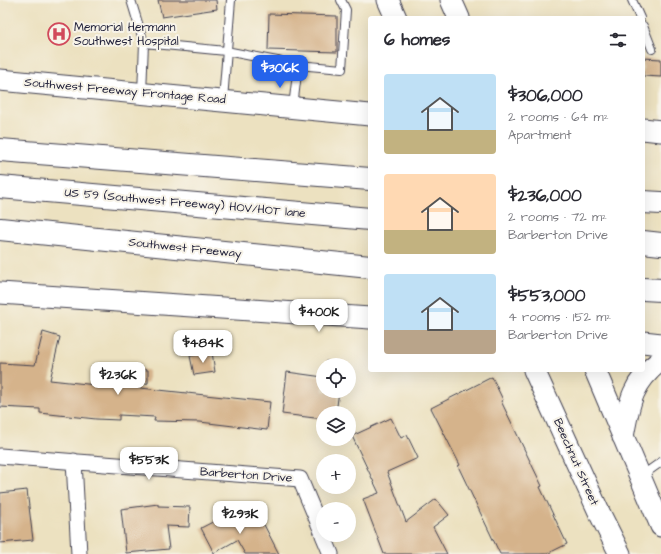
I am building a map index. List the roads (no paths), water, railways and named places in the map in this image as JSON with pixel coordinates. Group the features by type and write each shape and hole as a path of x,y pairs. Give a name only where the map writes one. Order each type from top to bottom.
{"highway":[{"path":"0,150 368,180"},
{"name":"US 59 (Southwest Freeway) HOV/HOT lane","path":"0,187 363,218"},
{"name":"Southwest Freeway","path":"0,229 368,267"},
{"path":"645,242 661,244"},
{"path":"645,289 661,290"}],"main road":[{"path":"382,0 386,16"},
{"path":"388,0 395,16"},
{"path":"451,0 458,16"},
{"name":"Southwest Freeway Frontage Road","path":"0,80 361,114"},
{"path":"361,114 368,104"},
{"path":"645,129 661,131"},
{"path":"0,293 368,318"},
{"path":"645,364 652,346"},
{"name":"Beechnut Street","path":"535,372 598,512 620,554"},
{"path":"596,372 661,526"},
{"path":"623,437 630,402 642,372"}],"street":[{"name":"Barberton Drive","path":"0,456 300,479 316,518"},
{"path":"74,461 79,554"},
{"path":"326,542 331,554"}],"lane":[{"path":"131,0 144,43 142,93"},
{"path":"223,100 231,0"},
{"path":"144,43 226,51 298,65 342,69 346,10 341,0"},
{"path":"632,0 639,16"},
{"path":"645,31 652,49"},
{"path":"293,107 298,65"},
{"path":"639,477 661,462"}],"place":[{"name":"Memorial Hermann Southwest Hospital","path":"59,34"}]}
